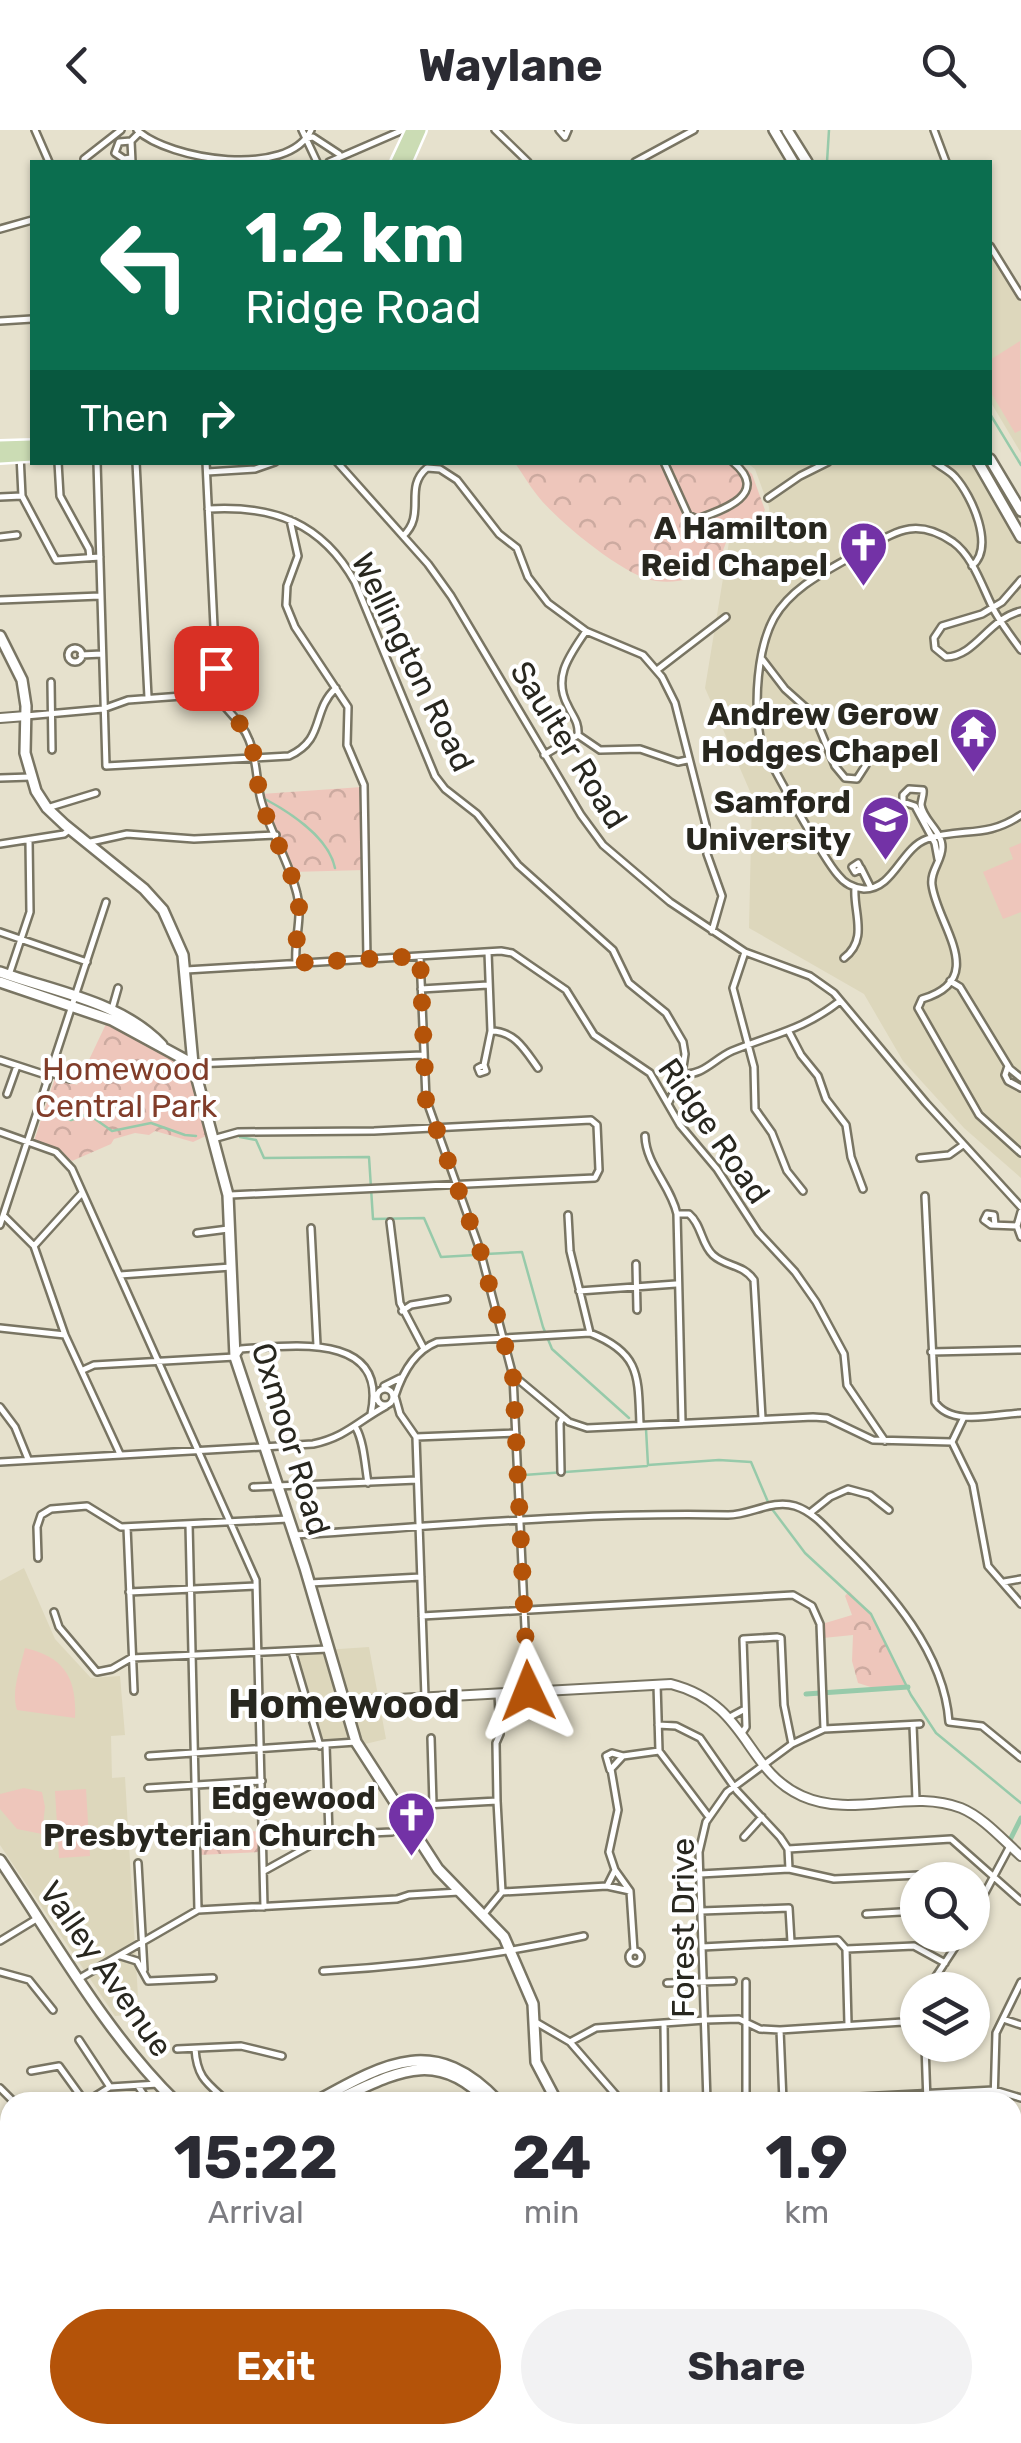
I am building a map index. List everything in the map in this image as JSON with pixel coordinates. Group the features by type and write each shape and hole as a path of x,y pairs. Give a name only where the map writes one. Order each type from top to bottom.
{"main road":[{"path":"398,160 412,130"},
{"path":"407,160 420,130"},
{"path":"774,130 792,160"},
{"path":"787,130 806,160"},
{"path":"3,450 28,451"},
{"path":"992,462 1021,511"},
{"path":"980,465 1021,536"},
{"name":"Oxmoor Road","path":"0,636 22,680 26,753 31,777 48,808 86,844 144,889 163,910 174,932 186,970 193,1064 228,1195 235,1357 310,1583 356,1742 438,1869 499,1929 533,2004 534,2049 549,2092"},
{"path":"3,978 75,1002 193,1064"},
{"path":"75,1002 112,1008 140,1024 168,1049 183,1049 191,1038"},
{"name":"Valley Avenue","path":"0,1860 80,1978 166,2092"},
{"path":"336,2092 388,2068 427,2060 452,2064 488,2092"},
{"path":"355,2092 415,2069 435,2069 458,2077 476,2092"}],"street":[{"path":"35,130 48,160"},
{"path":"84,159 120,130"},
{"path":"302,130 316,160"},
{"path":"307,138 311,130"},
{"path":"380,130 380,139"},
{"path":"332,160 402,130"},
{"path":"495,130 526,160"},
{"path":"504,140 509,130"},
{"path":"560,130 565,137 568,130"},
{"path":"638,160 694,130"},
{"path":"934,130 945,160"},
{"path":"131,141 119,142 116,154 132,160 131,141 138,131 176,150 249,160 284,154 313,137 341,155"},
{"path":"0,229 30,221"},
{"path":"992,249 1021,296"},
{"path":"0,321 30,319"},
{"path":"28,451 22,496 56,560 100,557"},
{"path":"58,465 60,496 90,558"},
{"path":"98,465 106,766 289,756 309,744 317,731 323,703 336,688"},
{"path":"136,465 148,698"},
{"path":"204,690 216,668 206,465"},
{"path":"206,472 266,465"},
{"name":"Saulter Road","path":"341,465 451,596 580,816 603,845 661,895 712,931 745,952 810,976 840,1001 1021,1210"},
{"path":"665,465 688,515 696,519 737,502 745,493 746,480 736,465"},
{"path":"768,498 822,465"},
{"path":"939,465 956,478 979,520 980,552 972,566"},
{"path":"403,536 415,521 419,476 428,468 440,469 457,480 498,534 517,548 537,592 586,631 631,649 658,670 675,703 706,826 707,854 722,896 712,931"},
{"path":"0,497 22,496"},
{"name":"Wellington Road","path":"208,509 244,508 290,520 322,538 348,569 435,776 477,814 518,865 617,955 629,983 658,1005 673,1024 685,1054 682,1074"},
{"path":"290,520 298,556 287,586 286,604 295,627 348,707 347,745 364,785 367,960"},
{"path":"1021,650 954,542 932,530 902,528 793,594 774,620 761,656 759,722 762,746 838,876 854,888 871,888 884,882 918,844 936,837 990,831 1021,815"},
{"path":"0,537 17,535"},
{"path":"1021,580 993,608 946,622 936,634 936,648 946,657 961,655 999,619 1021,611"},
{"path":"0,600 100,596"},
{"path":"658,670 726,617"},
{"path":"578,735 579,724 565,700 561,683 564,665 586,631"},
{"path":"81,655 102,654"},
{"path":"761,656 785,689 814,715 845,778 856,779 866,765"},
{"path":"51,682 52,750"},
{"path":"210,682 213,692 248,736 256,758 260,797 298,897 296,963"},
{"path":"0,718 103,709 121,701 213,692"},
{"path":"544,755 578,735"},
{"path":"578,735 600,750 640,749 678,762 688,760"},
{"path":"0,778 31,777"},
{"path":"48,808 96,793"},
{"path":"918,805 942,849 933,872 932,888 957,952 950,981 938,994 920,1001 919,1011 979,1115 1021,1153"},
{"path":"0,844 64,834 70,829"},
{"path":"86,844 127,834 194,839 276,835"},
{"path":"0,996 3,978 22,940 30,912 29,840"},
{"path":"859,870 871,888"},
{"path":"844,958 854,949 860,917 854,888"},
{"path":"0,1225 106,902"},
{"path":"0,932 88,962"},
{"path":"484,1066 491,1032 488,952"},
{"name":"Ridge Road","path":"186,970 488,952 512,954 566,990 594,1034 638,1062 658,1086 680,1125 717,1169 758,1232 795,1272 844,1354 847,1385 885,1441"},
{"path":"745,952 733,988 754,1067 755,1109 772,1133 787,1171 803,1191"},
{"path":"420,956 426,1100 480,1250 513,1376 528,1691"},
{"path":"950,981 960,988 1008,1066 1021,1078"},
{"path":"421,989 489,985"},
{"path":"112,1008 118,988"},
{"path":"668,1102 682,1074 702,1072 726,1053 789,1032 840,1001"},
{"path":"491,1032 508,1034 522,1044 538,1068"},
{"path":"789,1032 818,1076 826,1099 846,1126 851,1157 863,1190"},
{"path":"193,1064 424,1055"},
{"path":"0,1060 70,1078"},
{"path":"7,1094 17,1066"},
{"path":"1008,1066 1008,1081 1021,1088"},
{"path":"658,1086 675,1088"},
{"path":"213,1139 238,1132 591,1120 597,1125 595,1178 228,1195"},
{"path":"0,1132 66,1158 256,1586 264,1908"},
{"path":"645,1136 650,1160 668,1188 677,1214 682,1422"},
{"path":"920,1158 948,1155 963,1146"},
{"path":"34,1246 83,1192"},
{"path":"925,1196 934,1397 944,1413 964,1417 1021,1413"},
{"path":"1021,1210 1021,1237"},
{"path":"677,1214 689,1214 697,1221 708,1250 717,1259 744,1269 754,1280 762,1418"},
{"path":"995,1225 994,1215 987,1214 984,1220 990,1225 1018,1226"},
{"path":"568,1215 570,1250 590,1333"},
{"path":"5,1217 34,1246 65,1335 120,1454"},
{"path":"390,1222 402,1310 423,1347"},
{"path":"197,1233 232,1228"},
{"path":"311,1228 317,1344"},
{"path":"636,1264 637,1310"},
{"path":"120,1274 234,1267"},
{"path":"580,1290 677,1284"},
{"path":"402,1310 447,1299"},
{"path":"0,1328 65,1335"},
{"path":"0,1462 332,1440 386,1405 423,1347 436,1342 590,1333 603,1338 638,1373 640,1424"},
{"path":"83,1370 94,1365 235,1357 241,1349 317,1344 346,1353 394,1396 400,1414 416,1437 425,1697"},
{"path":"931,1352 1021,1350"},
{"path":"513,1376 563,1418 587,1428 828,1418 872,1440 952,1442"},
{"path":"371,1414 376,1396 400,1378"},
{"path":"371,1379 380,1402 400,1414"},
{"path":"514,1403 520,1393 532,1393"},
{"path":"0,1407 15,1427 28,1460"},
{"path":"952,1442 964,1417"},
{"path":"562,1472 563,1418"},
{"path":"356,1428 368,1482"},
{"path":"416,1437 516,1433"},
{"path":"952,1442 973,1485 988,1566 1021,1604"},
{"path":"253,1488 417,1480"},
{"path":"810,1513 848,1488 870,1495 889,1510"},
{"path":"294,1535 520,1521 696,1513 732,1515 774,1505 793,1505 810,1513 887,1588 904,1611 940,1681 949,1722 982,1726 1021,1758"},
{"path":"38,1558 37,1527 45,1511 87,1506 111,1524 127,1527 288,1518"},
{"path":"189,1524 198,1910"},
{"path":"127,1527 134,1692"},
{"path":"310,1583 421,1577"},
{"path":"1004,1582 1021,1579"},
{"path":"129,1592 256,1586"},
{"path":"422,1616 793,1595 805,1599 818,1614 824,1729"},
{"path":"54,1612 58,1627 93,1670 104,1672 131,1658 328,1649"},
{"path":"742,1733 746,1727 743,1639 782,1638 784,1704 792,1744"},
{"path":"292,1651 323,1746 329,1835"},
{"path":"657,1684 659,1751 709,1817"},
{"path":"344,1702 657,1684 687,1688 730,1718 764,1765 795,1793 819,1804 846,1807 916,1802 958,1807 972,1813 1021,1856"},
{"path":"483,1915 502,1892 497,1801 498,1693"},
{"path":"730,1718 745,1710"},
{"name":"Forest Drive","path":"707,2092 699,1874 702,1837 709,1817 734,1786 792,1744 824,1729 916,1724 916,1802"},
{"path":"658,1725 676,1726 700,1738 734,1786 788,1849 789,1869"},
{"path":"431,1738 433,1804"},
{"path":"149,1756 356,1742"},
{"path":"634,1951 630,1890 615,1870 609,1852 618,1810 606,1756 659,1751"},
{"path":"611,1773 622,1756"},
{"path":"148,1788 262,1782"},
{"path":"264,1871 329,1835 392,1832 425,1805 497,1801"},
{"path":"744,1837 762,1817"},
{"path":"788,1849 951,1840 1021,1901"},
{"path":"990,1881 1010,1846"},
{"path":"138,1863 142,1970"},
{"path":"699,1874 789,1869 834,1879 900,1878"},
{"path":"607,1886 615,1870"},
{"path":"502,1892 607,1886 630,1890"},
{"path":"80,1978 198,1910 459,1892"},
{"path":"701,1911 784,1907 790,1911 791,1942"},
{"path":"866,1914 900,1912"},
{"path":"1,1938 38,1918"},
{"path":"322,1971 400,1967 428,1960 511,1952 584,1936"},
{"path":"702,1948 838,1940 846,1949 848,2024"},
{"path":"846,1949 900,1947"},
{"path":"925,1952 945,1963"},
{"path":"939,1972 952,1952"},
{"path":"116,1956 134,1958 148,1981 213,1978"},
{"path":"0,1972 29,1980 53,2010"},
{"path":"667,1984 733,1981"},
{"path":"746,1982 746,2092"},
{"path":"994,2090 994,2042 1021,1982"},
{"path":"1003,2019 1021,2025"},
{"path":"570,2042 596,2028 705,2020 744,2022 760,2029 780,2030 900,2022"},
{"path":"534,2022 570,2042 613,2092"},
{"path":"664,2023 666,2092"},
{"path":"780,2030 783,2092"},
{"path":"79,2040 110,2087"},
{"path":"177,2049 241,2046 282,2056"},
{"path":"195,2048 196,2068 217,2092"},
{"path":"925,2062 927,2092 1001,2092"},
{"path":"31,2071 59,2066 78,2092"},
{"path":"102,2092 110,2087 158,2084"},
{"path":"138,2086 142,2092"}],"shaded area":[{"path":"992,248 1021,295 1021,453 992,404"},
{"name":"Samford University","path":"750,465 976,465 1021,536 1021,1178 964,1128 903,1061 864,994 749,928 752,796 705,688 729,542 770,519 755,469"},
{"path":"24,1568 55,1639 91,1678 120,1676 125,1735 111,1736 112,1778 125,1777 139,2014 115,2016 0,1845 0,1581"},
{"path":"369,1647 386,1739 365,1744 321,1744 294,1652"}],"green space":[{"path":"1020,341 1021,430 1015,433 992,394 992,359"},
{"path":"516,465 743,465 752,474 765,510 754,526 730,532 716,569 671,582 643,577 610,559 537,495"},
{"path":"362,787 365,870 291,872 261,794"},
{"path":"1021,843 1021,912 1003,919 983,872 1013,859 1009,848"},
{"name":"Homewood Central Park","path":"106,1024 188,1067 208,1135 193,1142 155,1131 149,1135 135,1133 114,1139 111,1144 72,1161 58,1149 34,1141 55,1078 77,1085"},
{"path":"849,1591 871,1614 908,1687 880,1690 858,1683 852,1661 853,1635 823,1638 822,1624 852,1615 845,1596"},
{"path":"25,1648 50,1657 66,1672 74,1692 75,1718 17,1710 16,1688"},
{"path":"24,1788 42,1792 42,1834 17,1829 0,1809 0,1794"},
{"path":"86,1789 90,1856 59,1858 55,1791"},
{"path":"259,1831 260,1852 199,1855 199,1834"}],"waterway":[{"path":"827,160 829,130"},
{"path":"992,417 1021,465"},
{"path":"265,799 317,837 335,868"},
{"path":"41,1112 53,1112 71,1120 88,1114 112,1131 151,1123 196,1136"},
{"path":"240,1137 256,1140 264,1158 369,1157 373,1219 424,1218 441,1257 475,1255"},
{"path":"486,1254 522,1252 552,1349 629,1418"},
{"path":"646,1429 648,1465 751,1462 768,1502"},
{"path":"524,1475 647,1466"},
{"path":"772,1509 805,1553 871,1614 911,1695 936,1733 1021,1803"},
{"path":"806,1694 908,1687"},
{"path":"1010,1840 1021,1818"}],"place":[{"name":"A Hamilton Reid Chapel","path":"863,588"},
{"name":"Andrew Gerow Hodges Chapel","path":"974,774"},
{"name":"Samford University","path":"886,862"},
{"name":"Edgewood Presbyterian Church","path":"411,1858"}],"district":[{"name":"Homewood","path":"344,1704"}],"route":[{"path":"216,668 210,682 213,692 248,736 256,758 260,797 296,890 296,963 420,956 426,1100 480,1250 513,1376 528,1691"}]}
